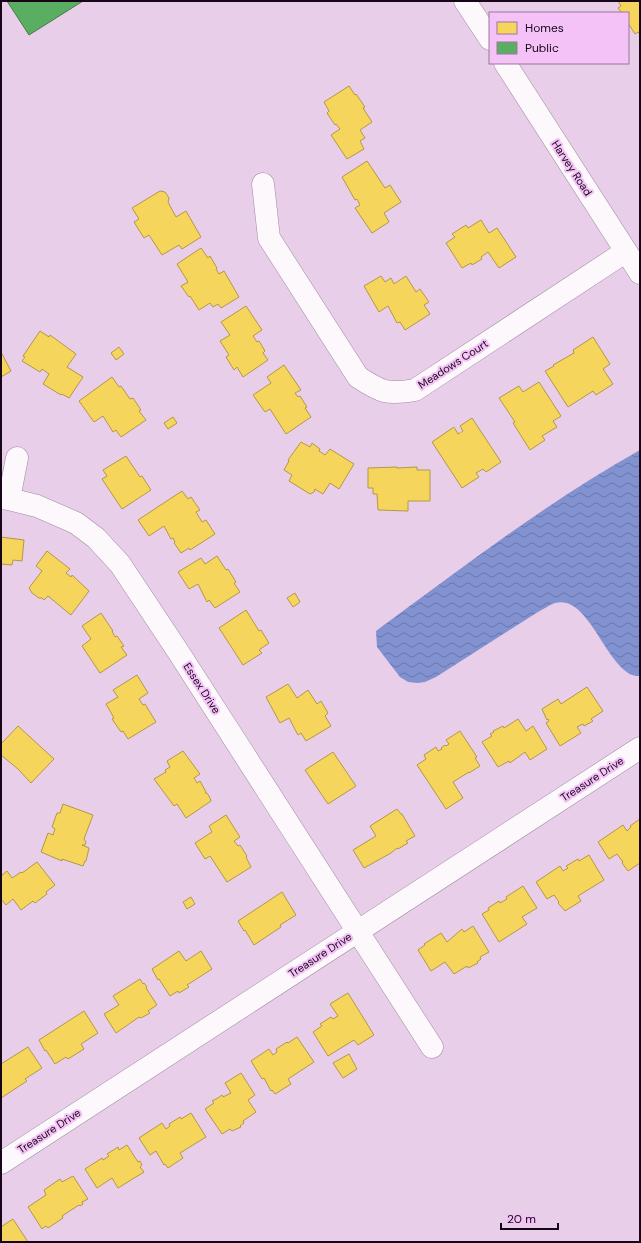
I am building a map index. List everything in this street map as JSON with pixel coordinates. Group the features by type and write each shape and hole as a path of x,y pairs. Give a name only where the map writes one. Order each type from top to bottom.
{"street":[{"path":"465,1 489,37"},
{"name":"Harvey Road","path":"506,64 635,262"},
{"name":"Meadows Court","path":"263,184 269,238 358,376 377,389 396,393 415,390 635,262"},
{"path":"5,498 17,458"},
{"name":"Essex Drive","path":"5,498 37,506 76,523 96,538 120,564 179,653 432,1047"},
{"name":"Treasure Drive","path":"1,1162 640,748"}],"path":[{"path":"629,36 636,43 640,43"},
{"path":"441,431 451,424 461,432"},
{"path":"325,1020 322,1014 327,1001 347,990 352,992 359,1001"},
{"path":"313,992 320,1007 323,1009"}],"water":[{"path":"640,450 640,676 629,673 618,664 579,610 568,603 555,603 538,612 436,677 425,682 417,683 408,682 400,677 377,647 376,631 505,536 572,491"}],"building: Homes":[{"path":"618,1 640,1 640,35 638,32 635,34 629,25 629,12 621,12 618,8 621,6"},
{"path":"349,86 365,107 363,108 372,122 360,130 365,138 360,141 364,149 347,159 331,135 340,129 336,124 335,125 327,113 329,111 324,102"},
{"path":"367,161 385,188 390,185 401,202 384,213 389,222 372,233 355,208 360,205 357,199 355,200 342,177"},
{"path":"160,191 165,192 169,198 168,202 176,217 186,211 201,237 182,249 179,245 162,255 149,235 144,238 134,222 139,219 132,208"},
{"path":"481,220 489,233 497,228 516,257 499,268 488,252 481,257 482,259 472,265 471,263 462,268 446,243 455,237 452,234 466,225 468,228"},
{"path":"201,248 208,258 210,256 219,274 224,271 239,297 221,308 218,304 213,307 210,303 199,310 181,286 188,282 177,264"},
{"path":"381,276 385,282 391,278 394,284 406,276 416,292 420,289 429,302 424,305 430,314 405,330 400,322 397,323 388,306 379,312 364,286"},
{"path":"246,306 262,330 253,336 257,342 259,341 265,351 263,353 268,360 243,377 237,367 234,370 226,357 229,355 220,341 230,335 221,322"},
{"path":"40,331 49,337 50,335 76,354 67,367 83,377 69,398 43,384 49,374 42,369 40,372 22,361 25,357 23,356"},
{"path":"593,337 610,364 603,369 613,384 596,395 593,391 568,407 545,371 574,353 573,350"},
{"path":"119,347 124,354 116,360 111,353"},
{"path":"1,352 11,371 1,377"},
{"path":"284,365 301,390 295,393 298,397 300,396 311,417 286,434 270,409 265,412 253,395 271,383 267,377"},
{"path":"112,377 119,387 121,386 130,399 133,398 141,410 139,411 146,420 121,437 116,430 113,432 103,416 94,422 79,401"},
{"path":"539,382 561,416 553,421 557,427 542,436 545,440 530,450 513,423 515,422 499,398 519,386 523,392"},
{"path":"173,417 177,423 168,429 164,423"},
{"path":"472,418 501,462 486,472 483,469 476,473 479,477 462,488 432,442 454,427 458,434 463,431 460,426"},
{"path":"301,442 310,447 312,443 325,455 330,449 354,464 339,489 330,483 323,494 315,489 314,492 310,494 289,481 292,475 284,470 289,461 288,460"},
{"path":"126,456 151,490 122,509 102,479 107,476 103,470"},
{"path":"417,467 417,470 430,470 430,501 408,501 408,511 378,510 377,494 373,494 373,488 368,488 368,468"},
{"path":"182,491 188,499 191,497 200,510 196,512 202,522 206,520 215,534 190,550 189,548 181,553 174,543 173,538 171,539 164,526 149,536 138,520"},
{"path":"1,537 24,540 22,561 13,560 12,565 1,564"},
{"path":"47,551 70,569 66,573 71,577 72,575 89,591 71,615 48,596 44,600 39,598 32,593 29,588 42,571 36,566"},
{"path":"217,556 226,570 228,569 240,592 215,608 209,600 207,602 198,584 189,589 178,572 201,558 205,564"},
{"path":"295,593 300,602 293,607 287,598"},
{"path":"246,610 259,631 261,630 269,643 259,650 262,653 243,665 219,628"},
{"path":"101,613 113,631 115,637 117,636 124,646 121,647 127,655 100,673 82,646 91,639 82,626"},
{"path":"137,675 148,693 139,699 143,705 145,704 156,722 128,739 112,719 114,718 106,704 118,697 113,690"},
{"path":"288,684 297,698 308,690 317,704 321,701 328,713 325,716 331,726 306,741 301,733 298,735 289,718 280,723 266,697"},
{"path":"587,687 603,711 591,719 593,721 584,726 583,724 577,727 581,733 560,746 546,723 549,721 548,719 547,720 542,709 558,699 561,704"},
{"path":"518,719 526,731 533,726 547,749 530,760 525,752 510,763 509,761 498,767 482,742 492,736 490,734 494,732 493,731 503,726 504,728"},
{"path":"18,726 54,759 31,783 18,769 1,755 1,744"},
{"path":"460,731 477,757 475,758 480,766 453,782 463,798 446,809 417,765 426,759 424,755 436,747 438,751 442,749 441,748 445,745 446,746 449,744 446,740"},
{"path":"183,751 200,774 194,778 197,783 200,781 206,792 205,793 207,793 211,801 186,818 177,804 174,806 154,779 166,772 165,770 170,767 167,761"},
{"path":"333,752 356,786 328,804 305,770"},
{"path":"63,804 93,815 84,839 86,842 85,845 82,845 89,848 86,861 83,866 62,859 62,861 41,852 48,833 53,835 55,829 52,827 57,813 60,813"},
{"path":"397,809 402,814 415,836 406,841 408,843 364,868 353,850 376,836 370,826"},
{"path":"226,815 240,837 234,841 238,846 240,845 247,856 246,857 251,867 227,882 210,856 205,859 195,843 212,832 209,826"},
{"path":"640,819 640,863 628,871 617,854 609,859 598,842 623,825 627,831 631,827 630,826"},
{"path":"589,855 604,880 578,896 581,901 565,911 558,903 559,902 554,895 547,899 536,882 560,866 563,871 568,868 566,866"},
{"path":"37,862 55,885 46,892 47,894 35,903 33,901 21,910 13,899 6,905 1,899 1,876 7,871 12,878"},
{"path":"523,886 537,908 522,917 527,924 499,942 482,914 499,901 500,903 507,899 506,897"},
{"path":"282,892 296,915 254,945 238,921"},
{"path":"191,897 195,904 187,909 183,902"},
{"path":"473,926 489,952 480,957 481,959 477,962 478,963 468,968 467,966 454,974 445,962 431,971 418,950 425,945 424,944 441,933 447,942 462,929 464,932"},
{"path":"179,951 186,961 201,951 212,969 187,985 189,987 170,996 152,969"},
{"path":"140,979 147,987 146,988 157,1005 148,1011 150,1013 141,1018 139,1017 116,1033 104,1014 119,1005 113,996"},
{"path":"348,993 374,1035 358,1045 354,1040 328,1056 313,1032 322,1026 320,1024 331,1017 333,1019 338,1016 330,1004"},
{"path":"84,1011 98,1033 81,1044 84,1049 68,1059 66,1057 55,1064 39,1040"},
{"path":"297,1037 314,1062 288,1079 291,1084 275,1094 272,1090 271,1091 264,1078 262,1079 251,1061 269,1049 273,1055 277,1052 276,1049"},
{"path":"28,1047 42,1068 25,1079 27,1081 1,1098 1,1064"},
{"path":"349,1054 357,1069 343,1078 333,1063"},
{"path":"241,1073 255,1095 248,1100 256,1112 243,1121 244,1123 240,1126 241,1127 232,1131 230,1129 222,1134 205,1109 214,1103 212,1101 222,1095 223,1097 231,1093 225,1083"},
{"path":"191,1113 206,1137 180,1153 183,1158 168,1168 165,1164 164,1165 156,1151 150,1155 139,1138 162,1123 166,1129 170,1126 169,1124 180,1117 181,1119"},
{"path":"127,1145 138,1162 140,1161 142,1165 140,1167 144,1172 118,1188 112,1178 97,1188 85,1169 102,1158 103,1160 109,1156 107,1154 118,1147 119,1150"},
{"path":"73,1176 88,1199 82,1202 83,1204 80,1206 79,1205 62,1216 63,1218 48,1228 46,1226 42,1229 28,1207 46,1195 44,1190 60,1179 62,1182"},
{"path":"13,1219 28,1242 1,1242 1,1227"}],"building: Public":[{"path":"7,1 83,1 29,35"}]}
